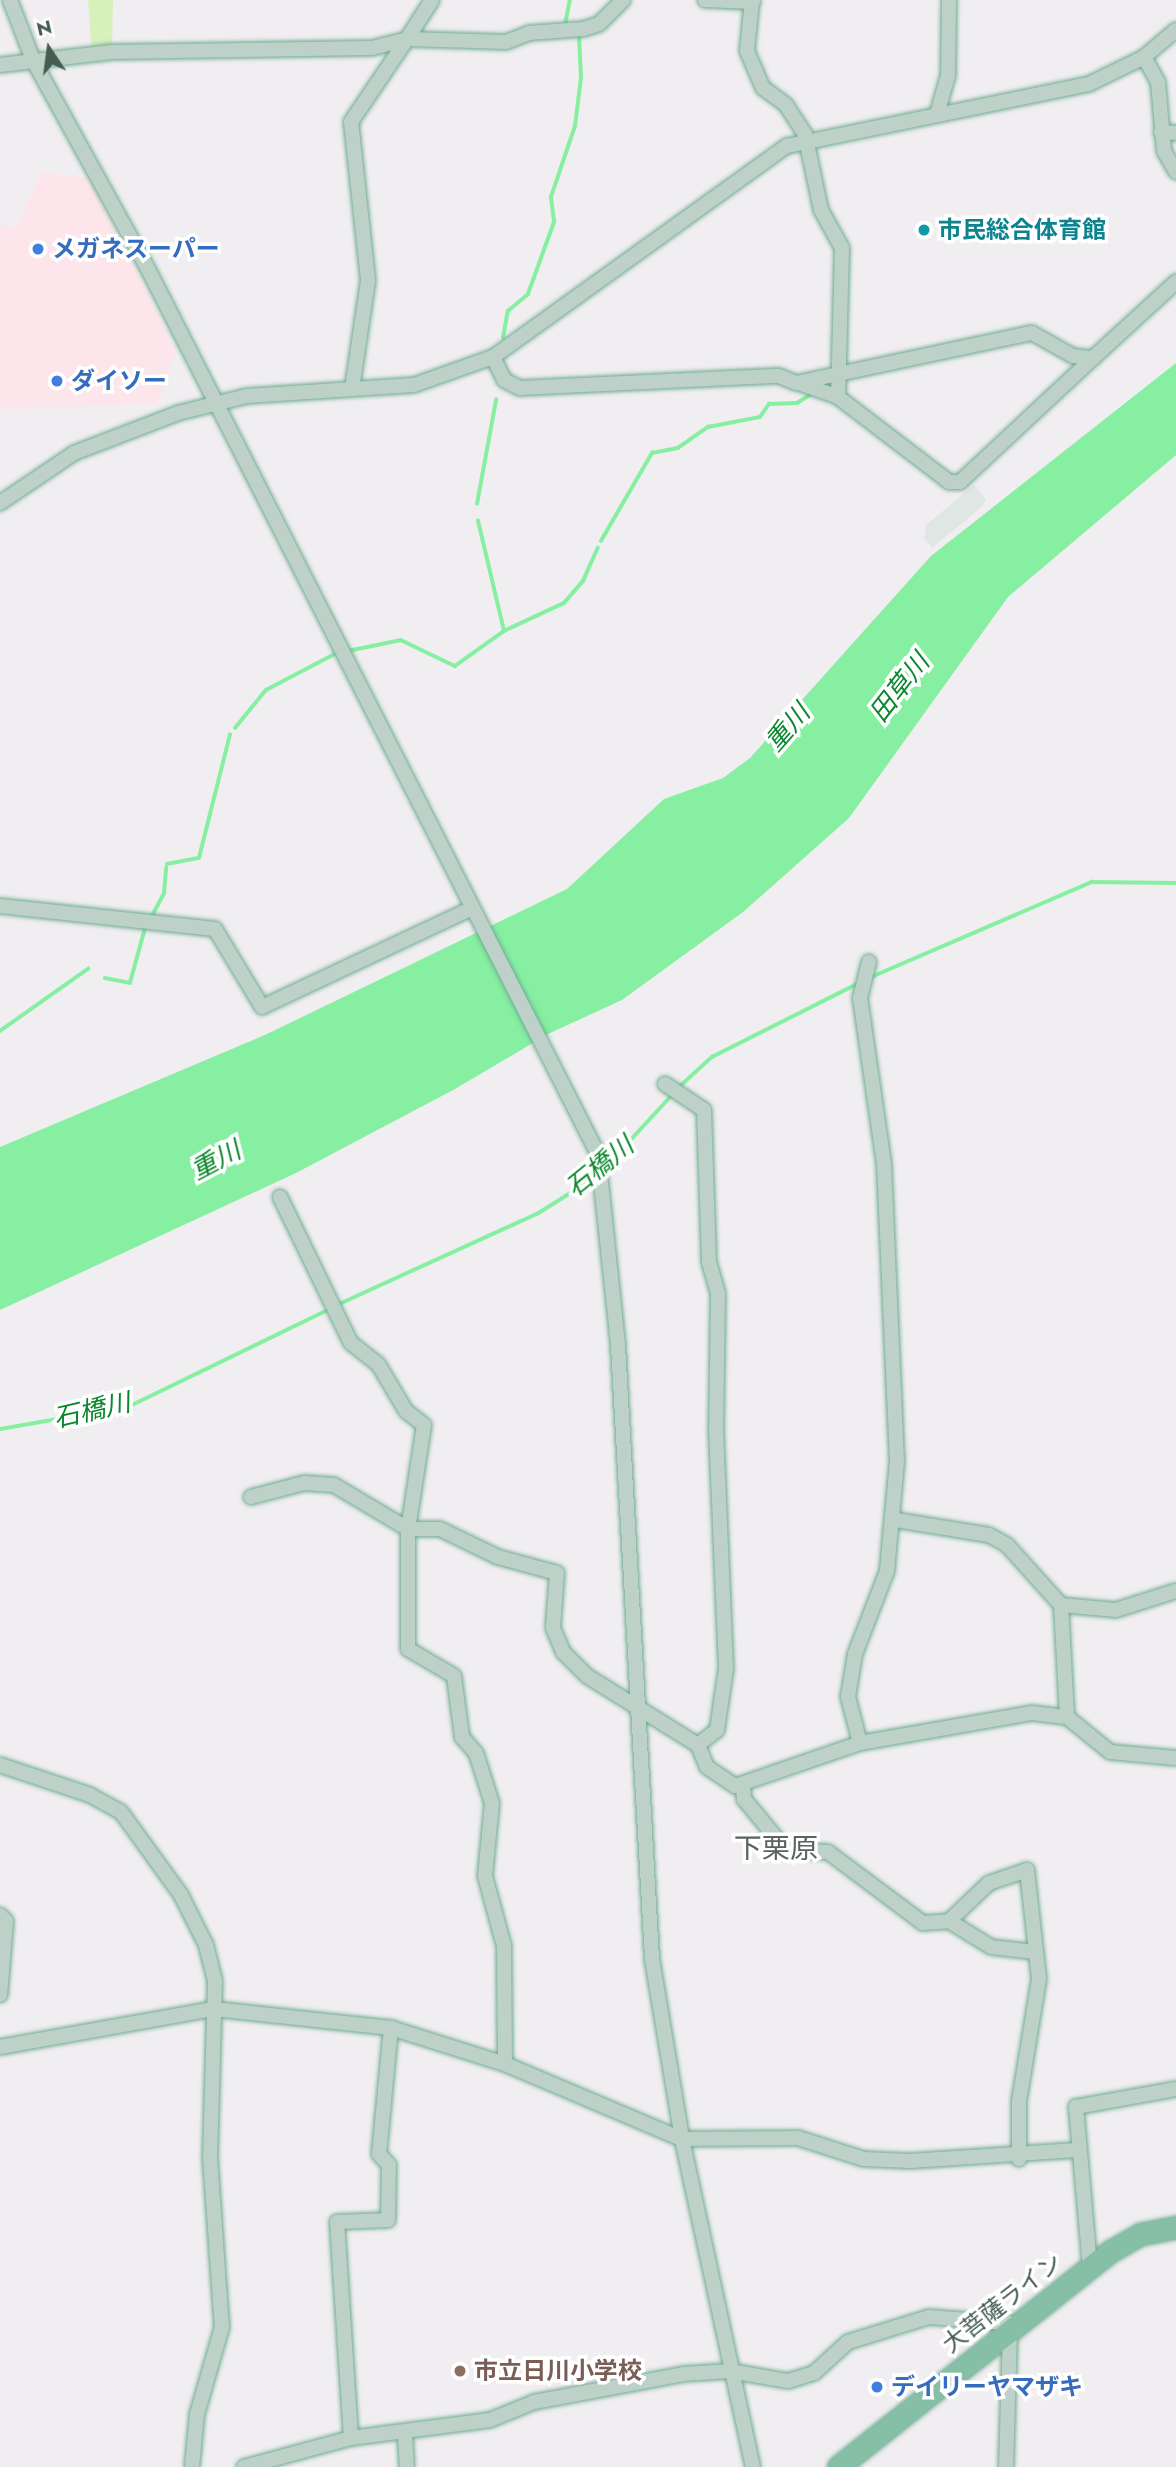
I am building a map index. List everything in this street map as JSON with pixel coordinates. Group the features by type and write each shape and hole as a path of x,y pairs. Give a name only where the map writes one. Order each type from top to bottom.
{"highway":[{"name":"大菩薩ライン","path":"838,2467 1090,2267 1127,2241 1176,2227"}],"street":[{"path":"10,0 33,60 76,131 472,908 550,1054 598,1154 605,1180 644,1891 682,2140 730,2371 753,2467"},
{"path":"352,389 368,280 351,122 432,0"},
{"path":"0,65 112,52 372,48 407,39 506,42 529,33 583,29 599,24 623,0"},
{"path":"705,0 752,1 747,51 763,88 798,119 821,210 842,248 836,377 838,397"},
{"path":"937,114 948,76 949,0"},
{"path":"0,503 102,439 215,404 414,385 493,357 761,161 803,139 1090,84 1144,57 1176,30"},
{"path":"1144,57 1158,82 1176,172"},
{"path":"493,357 504,380 520,388 779,376 838,397 949,482 960,482 1176,282"},
{"path":"796,383 836,377 1009,334 1032,333 1073,356 1093,358"},
{"path":"0,906 215,929 262,1007 472,908"},
{"path":"860,1743 848,1697 855,1654 879,1601 896,1520 890,1256 863,986 869,963"},
{"path":"665,1084 704,1110 709,1262 718,1294 726,1669 717,1730 698,1745"},
{"path":"280,1196 351,1343 378,1364 406,1410 424,1425 408,1529 408,1649 454,1676 463,1737 475,1753 492,1803 485,1876 504,1946 505,2064"},
{"path":"251,1497 304,1483 334,1485 408,1529 440,1529 498,1557 557,1573 554,1628 563,1652 636,1709 698,1745 707,1767 743,1786 860,1743 1032,1713 1067,1717 1110,1752 1176,1758"},
{"path":"896,1520 989,1535 1007,1545 1061,1605 1067,1717"},
{"path":"1061,1605 1116,1611 1176,1591"},
{"path":"0,1765 90,1794 121,1812 197,1921 215,1981 210,2157 222,2327 197,2414 192,2467"},
{"path":"743,1786 744,1799 786,1850 828,1852 923,1923 948,1921 991,1947 1035,1952"},
{"path":"948,1921 989,1883 1027,1870 1039,1979 1019,2101 1019,2159"},
{"path":"0,1914 6,1921 0,1994"},
{"path":"0,2047 214,2009 391,2028 505,2064 682,2140 762,2134 798,2138 864,2159 1019,2159 1077,2150"},
{"path":"351,2438 337,2222 388,2220 388,2165 379,2154 391,2028"},
{"path":"1090,2267 1077,2150 1076,2107 1176,2089"},
{"path":"244,2467 351,2438 490,2420 534,2402 730,2371 788,2381 814,2373 848,2342 929,2317 1014,2327 1006,2467"},
{"path":"405,2433 407,2467"}],"shaded area":[{"path":"88,0 113,0 112,52 92,54"},
{"path":"42,172 92,179 176,352 157,404 0,409 0,224 15,228"},
{"path":"974,485 986,500 982,507 932,548 924,538 926,525"}],"water":[{"path":"1176,363 1176,455 1008,597 849,818 743,912 622,1000 548,1034 455,1089 296,1173 0,1310 0,1147 267,1034 567,889 664,799 723,778 750,758 931,556"}],"waterway":[{"path":"565,25 570,0"},
{"path":"503,338 508,311 528,294 554,222 551,197 575,126 581,78 579,35"},
{"path":"601,541 652,453 678,448 708,427 760,417 769,404 797,403 810,395"},
{"path":"477,504 496,400"},
{"path":"348,651 401,640 455,666 504,631 478,521"},
{"path":"504,631 564,603 583,581 598,548"},
{"path":"235,728 266,690 333,655"},
{"path":"167,864 199,858 230,735"},
{"path":"152,916 164,893 166,868"},
{"name":"石橋川","path":"869,978 1092,882 1176,883"},
{"path":"105,978 130,983 145,928"},
{"path":"0,1031 88,969"},
{"name":"石橋川","path":"679,1087 712,1057 859,983"},
{"name":"石橋川","path":"604,1169 674,1093"},
{"name":"石橋川","path":"337,1305 537,1214 596,1177"},
{"name":"石橋川","path":"0,1429 128,1407 330,1309"}],"place":[{"name":"市民総合体育館","path":"924,230"},
{"name":"メガネスーパー","path":"38,249"},
{"name":"ダイソー","path":"57,381"},
{"name":"市立日川小学校","path":"460,2371"},
{"name":"デイリーヤマザキ","path":"877,2387"}],"district":[{"name":"下栗原","path":"776,1849"}],"water label":[{"name":"田草川","path":"900,688"},
{"name":"重川","path":"788,728"},
{"name":"重川","path":"216,1161"}]}
